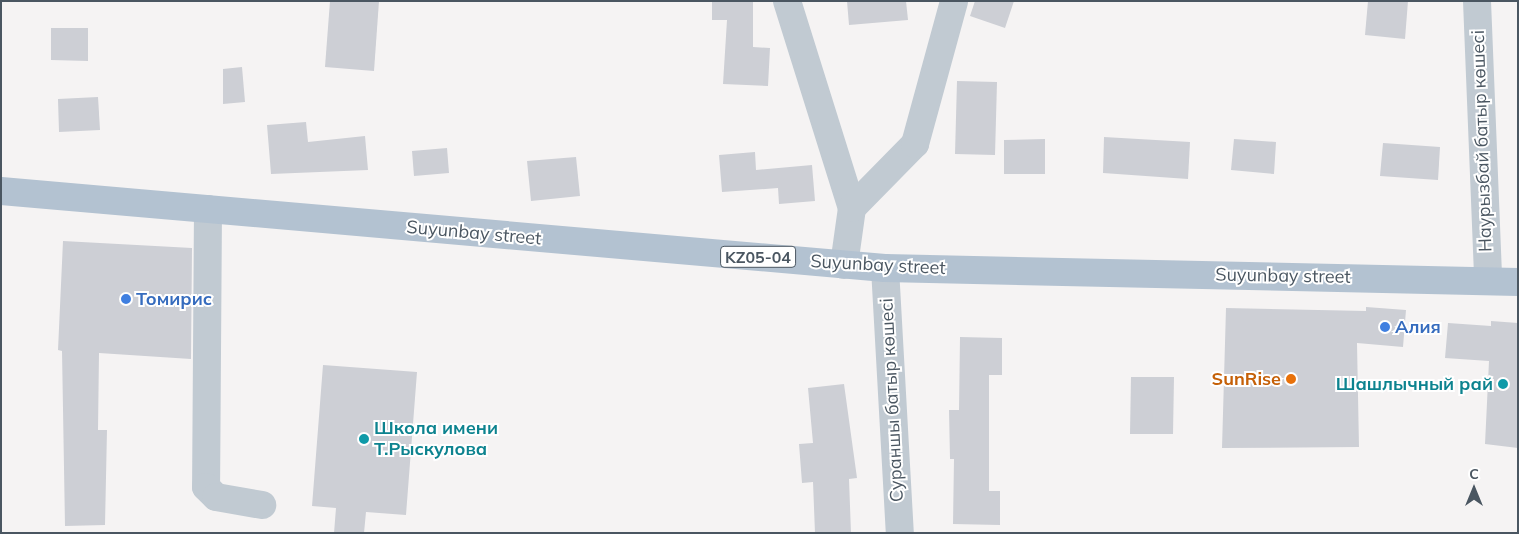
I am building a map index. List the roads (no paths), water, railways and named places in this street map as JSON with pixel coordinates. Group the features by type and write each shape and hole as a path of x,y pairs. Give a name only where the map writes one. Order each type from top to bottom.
{"main road":[{"name":"Suyunbay street","path":"1,191 885,268 1518,282"}],"street":[{"path":"787,1 852,208 844,265"},
{"path":"852,208 915,144 954,1"},
{"name":"Наурызбай батыр көшесі","path":"1477,1 1488,280"},
{"path":"208,210 206,487 216,496 262,505"},
{"name":"Сураншы батыр көшесі","path":"885,268 900,533"}],"place":[{"name":"Томирис","path":"126,299"},
{"name":"Алия","path":"1385,327"},
{"name":"SunRise","path":"1291,379"},
{"name":"Шашлычный рай","path":"1503,384"},
{"name":"Школа имени Т.Рыскулова","path":"364,439"}]}
